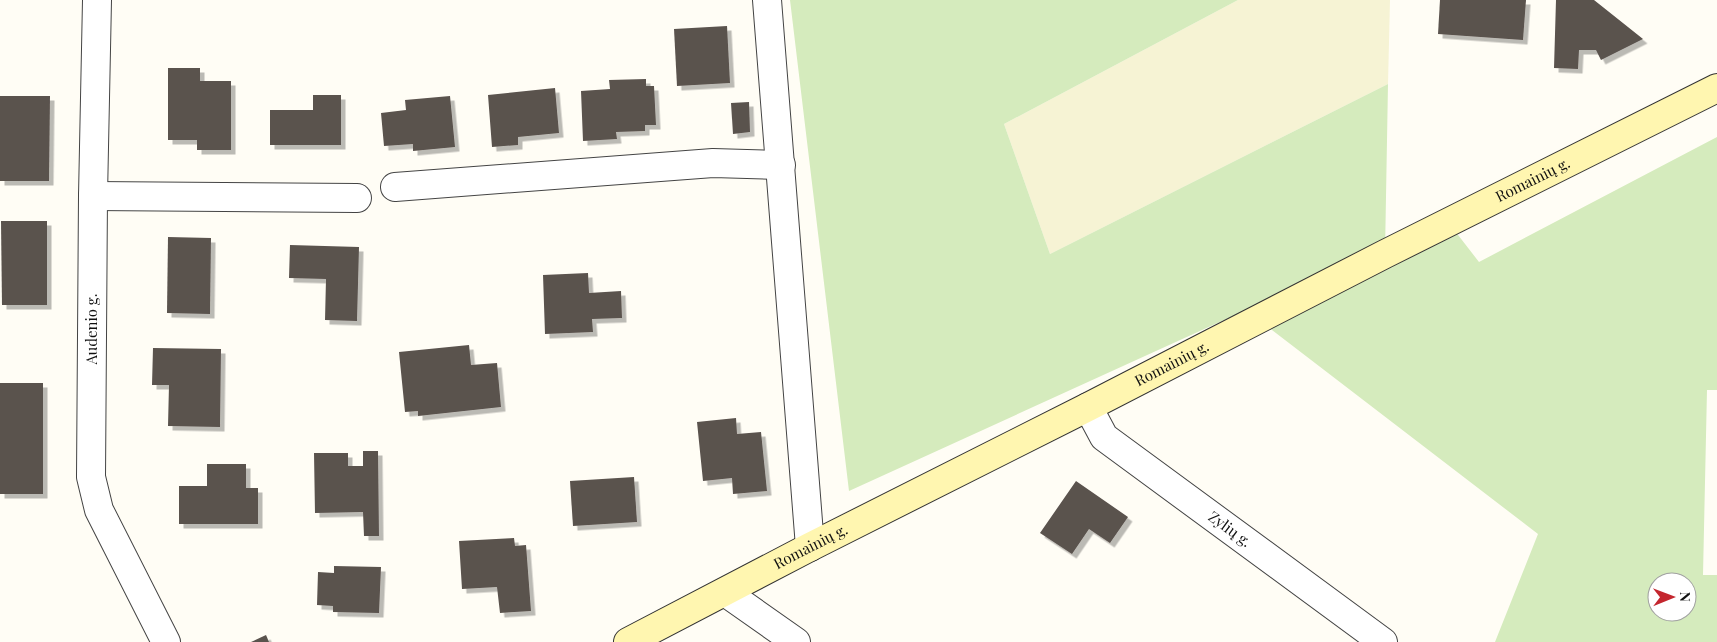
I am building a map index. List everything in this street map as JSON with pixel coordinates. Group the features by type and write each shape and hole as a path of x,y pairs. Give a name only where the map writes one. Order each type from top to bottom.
{"main road":[{"name":"Romainių g.","path":"628,642 1384,254 1717,88"}],"street":[{"name":"Audenio g.","path":"97,0 93,196 91,477 99,510 166,642"},
{"path":"767,0 810,547"},
{"path":"395,186 713,164 781,165"},
{"path":"93,196 357,198"},
{"name":"Zylių g.","path":"1088,407 1104,438 1383,642"},
{"path":"725,592 796,642"}],"shaded area":[{"path":"1238,0 1390,0 1388,84 1050,254 1004,124"}],"green space":[{"path":"790,0 1238,0 1004,124 1050,254 1388,84 1385,253 1448,222 1479,262 1717,137 1717,390 1707,390 1703,575 1717,575 1717,642 1495,642 1538,534 1246,310 849,491"}],"building":[{"path":"1440,0 1526,0 1523,40 1438,34"},
{"path":"1556,0 1594,0 1643,39 1601,60 1596,50 1579,50 1578,69 1554,68"},
{"path":"727,26 730,83 677,86 674,29"},
{"path":"168,68 200,68 200,81 231,81 231,150 197,150 197,140 168,140"},
{"path":"646,79 646,86 654,86 656,125 645,125 645,131 616,132 617,139 583,141 581,91 610,89 609,80"},
{"path":"555,88 559,133 518,137 518,145 492,147 488,95"},
{"path":"313,95 341,95 341,145 270,145 270,110 313,110"},
{"path":"0,96 50,96 49,181 0,181"},
{"path":"450,96 455,147 413,151 413,144 384,146 381,113 406,110 405,100"},
{"path":"749,102 750,132 733,134 731,103"},
{"path":"1,221 47,221 47,305 2,305"},
{"path":"168,237 211,238 210,314 167,313"},
{"path":"290,245 359,247 357,321 325,320 326,279 289,278"},
{"path":"588,273 589,293 621,291 622,318 592,319 593,332 545,334 543,275"},
{"path":"469,345 471,365 497,363 501,407 418,416 418,411 405,412 399,352"},
{"path":"153,348 221,349 220,427 168,426 169,385 152,385"},
{"path":"0,383 43,383 43,494 0,494"},
{"path":"736,418 737,434 761,432 767,491 733,494 732,478 703,481 697,422"},
{"path":"363,451 378,451 379,536 364,536 363,512 315,513 314,453 348,453 348,466 363,466"},
{"path":"207,464 246,464 246,488 258,488 258,524 179,524 179,486 207,486"},
{"path":"634,477 637,522 573,526 570,481"},
{"path":"1076,481 1128,517 1110,543 1089,529 1072,554 1040,533"},
{"path":"514,538 515,546 526,545 531,611 500,613 497,587 462,589 459,541"},
{"path":"334,566 381,567 379,613 333,612 333,606 317,605 318,572 334,573"},
{"path":"266,635 269,642 251,642"}]}
